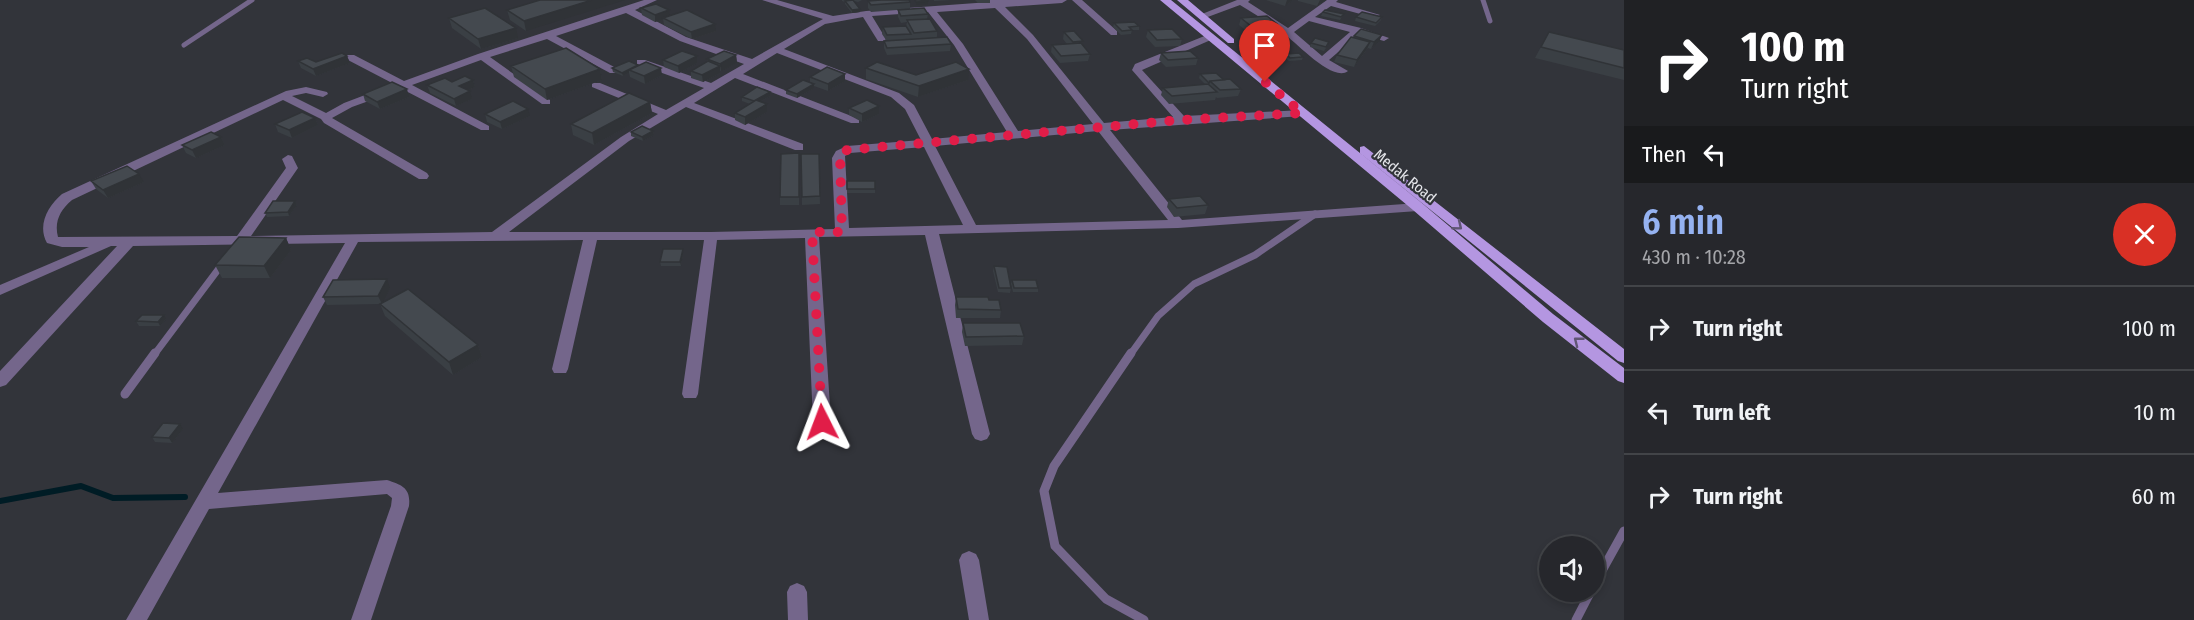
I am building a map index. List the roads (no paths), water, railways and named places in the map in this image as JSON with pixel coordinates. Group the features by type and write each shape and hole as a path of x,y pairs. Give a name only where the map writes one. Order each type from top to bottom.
{"main road":[{"name":"Medak Road","path":"1165,0 1200,22 1302,113 1418,207 1548,318 1624,377"},
{"path":"1182,0 1200,22"},
{"path":"1212,32 1624,357"}],"street":[{"path":"326,117 331,112 482,56 652,0"},
{"path":"767,0 830,18 995,3 1062,0"},
{"path":"1077,0 1114,33"},
{"path":"1200,22 1244,1 1288,32 1322,61 1343,71"},
{"path":"1288,32 1332,1 1375,15"},
{"path":"995,3 1030,37 1178,224"},
{"path":"930,9 958,44 1015,135"},
{"path":"627,10 683,39 752,63"},
{"path":"866,14 881,39"},
{"path":"495,236 615,146 830,18"},
{"path":"1307,18 1384,38"},
{"path":"1322,61 1358,30"},
{"path":"1181,120 1137,70 1139,66 1212,32"},
{"path":"548,35 614,71"},
{"path":"776,49 905,101 971,228"},
{"path":"482,56 546,102"},
{"path":"350,57 485,128"},
{"path":"641,62 712,87"},
{"path":"734,74 855,121"},
{"path":"596,85 667,114"},
{"path":"323,94 313,89 303,89 283,96 58,204 54,210 49,233 52,240 62,243 237,245 354,238 711,236 1178,224 1418,207"},
{"path":"283,96 326,117 328,121 423,176"},
{"path":"685,103 799,147"},
{"path":"842,232 840,154 847,150 1181,120 1302,113"},
{"path":"237,245 292,168 288,159"},
{"path":"931,230 981,434"},
{"path":"812,232 822,422"},
{"path":"560,369 591,236"},
{"path":"690,394 711,236"},
{"path":"136,620 354,238"},
{"path":"0,290 113,242"},
{"path":"0,381 129,242"},
{"path":"202,502 387,487 396,490 401,496 400,506 361,620"},
{"path":"969,560 979,620"},
{"path":"797,592 798,620"}],"lane":[{"path":"184,45 252,0"},
{"path":"1483,0 1490,21"},
{"path":"1144,620 1106,599 1055,546 1044,491 1054,466 1158,316 1194,284 1255,255 1315,214"},
{"path":"125,394 227,258"},
{"path":"1605,565 1624,531"},
{"path":"1576,620 1586,602"}],"waterway":[{"path":"0,501 81,486 113,498 185,497"}]}
